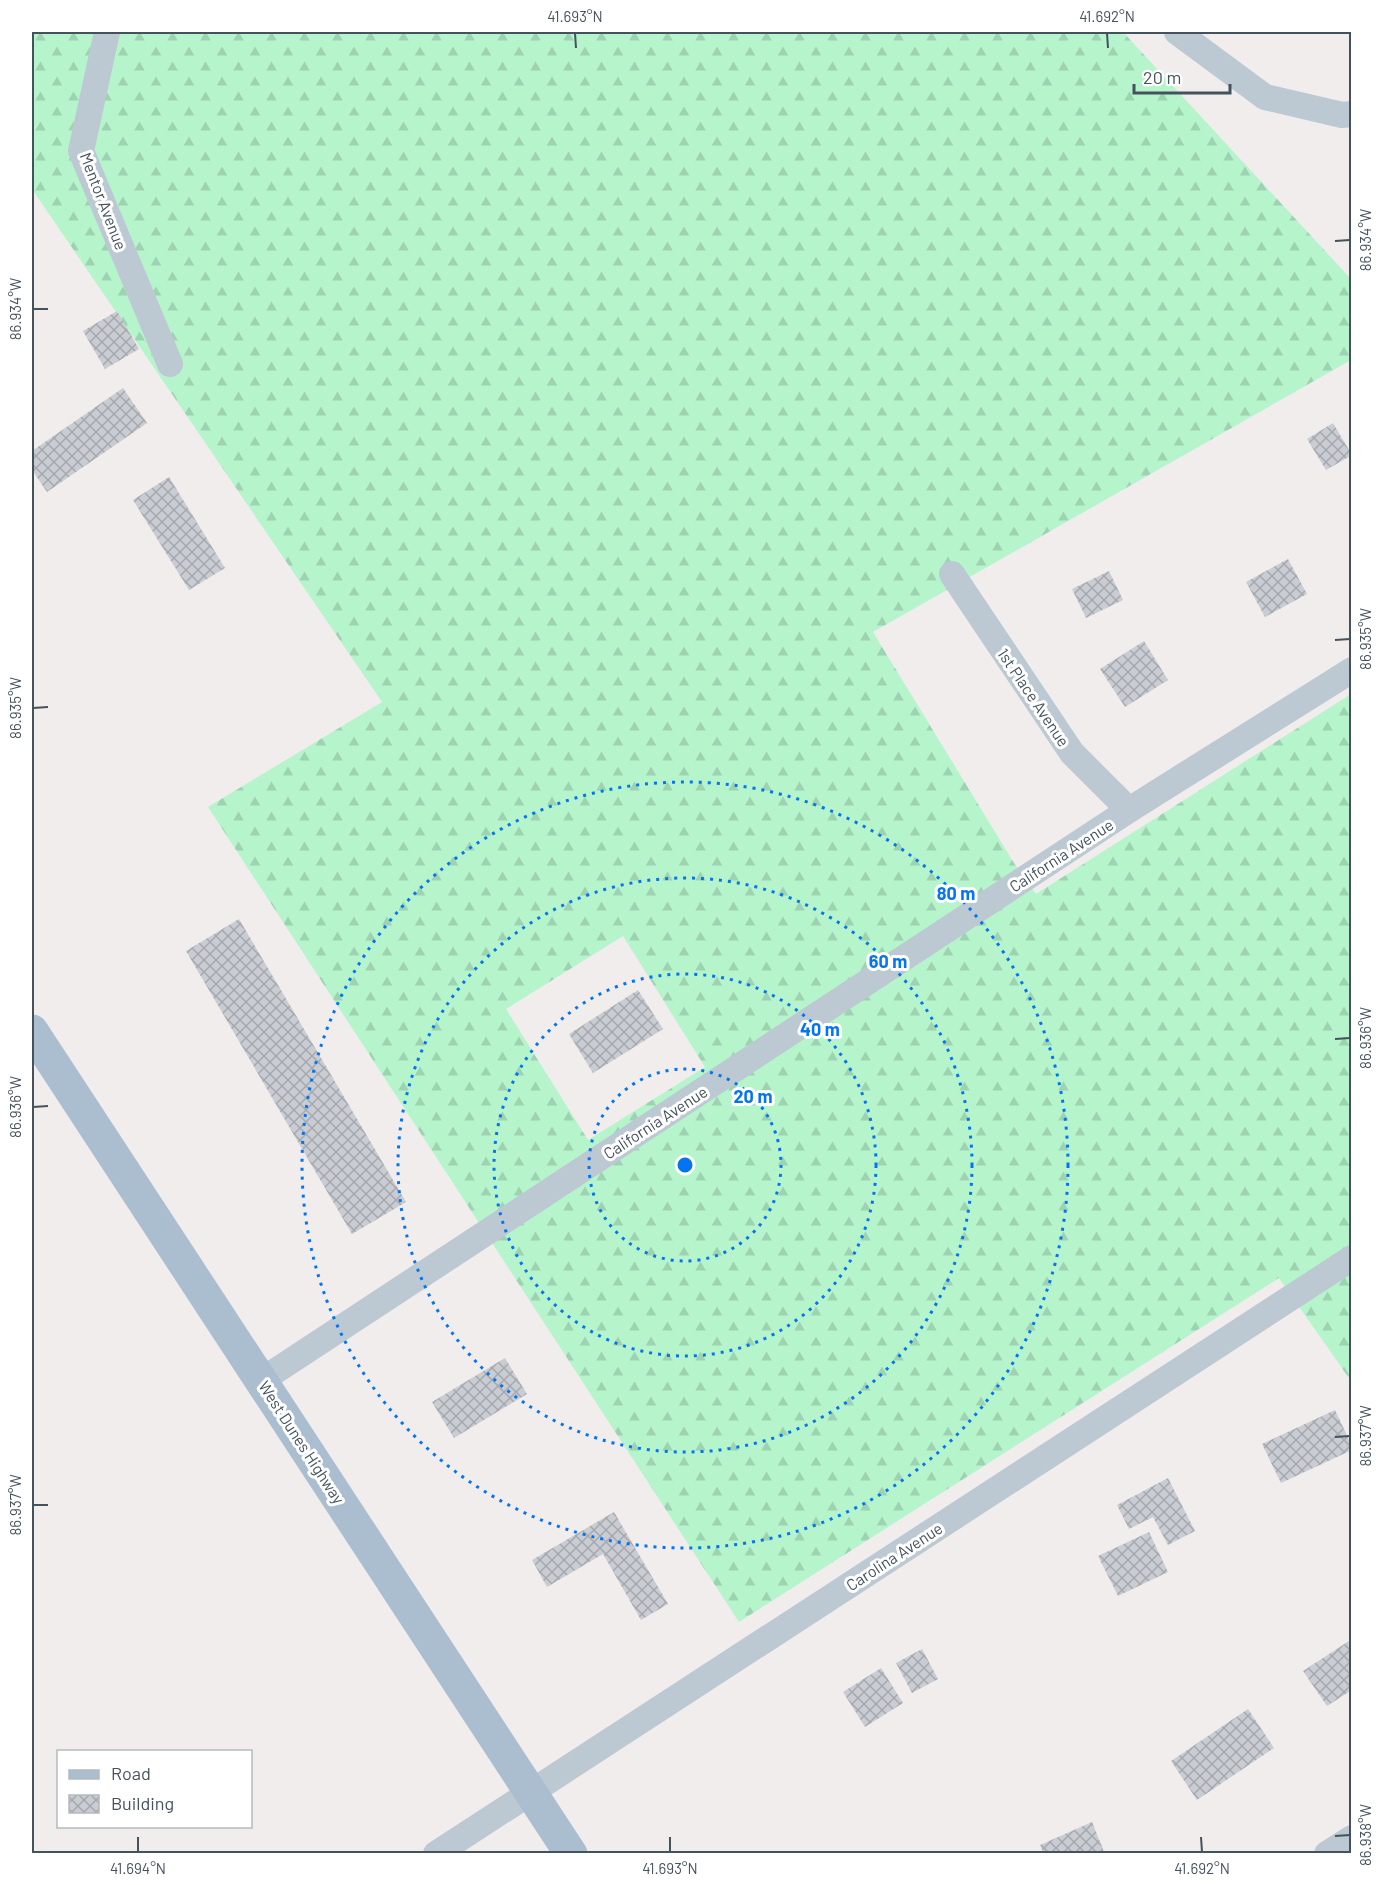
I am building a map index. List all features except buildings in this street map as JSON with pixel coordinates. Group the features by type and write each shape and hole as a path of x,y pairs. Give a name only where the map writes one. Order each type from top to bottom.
{"main road":[{"name":"West Dunes Highway","path":"32,1031 571,1854"}],"street":[{"name":"Mentor Avenue","path":"107,32 81,151 170,364"},
{"path":"1177,32 1265,97 1342,115 1352,114"},
{"name":"1st Place Avenue","path":"952,574 1072,753 1129,810"},
{"name":"California Avenue","path":"262,1380 1129,810 1352,670"},
{"name":"Carolina Avenue","path":"436,1854 1352,1258"},
{"path":"1327,1854 1352,1838"}],"green space":[{"path":"32,32 1123,32 1351,279 1351,360 873,632 1014,863 1036,894 1351,694 1351,1381 1279,1278 739,1622 208,807 382,702 32,189","holes":["623,936 705,1067 588,1140 506,1009"]}]}
